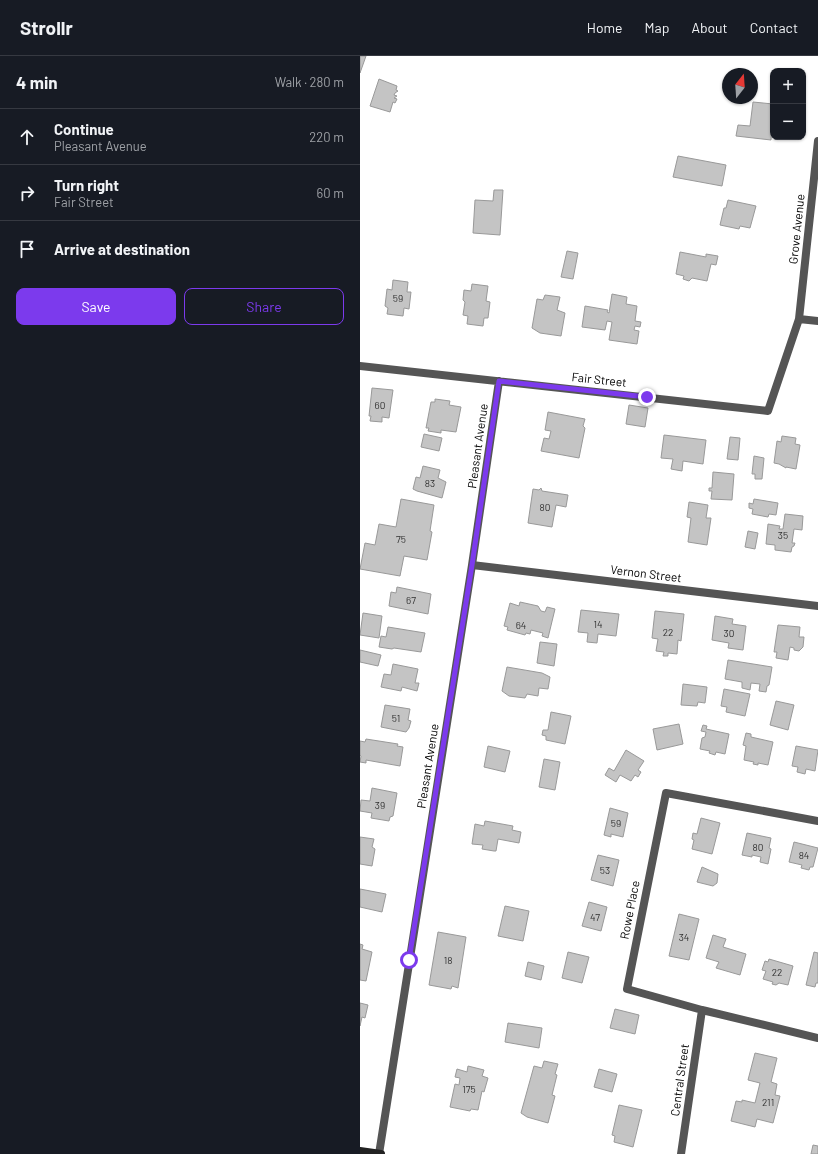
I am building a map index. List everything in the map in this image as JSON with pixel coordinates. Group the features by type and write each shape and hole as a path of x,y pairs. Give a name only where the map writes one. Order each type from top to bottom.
{"main road":[{"path":"360,1151 380,1154"}],"street":[{"name":"Grove Avenue","path":"799,319 818,141"},
{"path":"799,319 818,321"},
{"name":"Fair Street","path":"360,366 768,411 799,319"},
{"name":"Pleasant Avenue","path":"380,1154 472,565 499,381"},
{"name":"Vernon Street","path":"472,565 818,606"},
{"name":"Rowe Place","path":"818,820 666,793 627,989 702,1010 818,1038"},
{"name":"Central Street","path":"681,1154 702,1010"}],"building":[{"path":"360,56 366,56 360,73"},
{"path":"379,79 397,86 396,90 398,91 394,95 397,96 394,98 397,99 395,103 393,102 390,112 370,106"},
{"path":"758,102 770,104 770,140 736,136 738,125 750,126 753,104 758,104"},
{"path":"678,156 726,165 722,186 673,177"},
{"path":"494,190 503,190 500,235 473,233 475,200 493,201"},
{"path":"728,200 756,206 750,228 740,226 739,229 720,225 724,208 726,208"},
{"path":"567,251 578,253 573,279 561,277"},
{"path":"680,252 706,257 706,254 718,256 716,265 711,264 707,281 692,278 689,281 683,279 684,276 676,274"},
{"path":"393,280 408,282 407,292 411,292 409,309 404,308 403,316 387,314 388,308 385,306 387,289 392,290"},
{"path":"472,284 488,286 486,301 490,302 488,318 484,318 483,326 467,324 468,316 463,315 465,302 463,300 464,290 471,291"},
{"path":"612,294 627,297 626,304 637,306 635,321 641,322 640,327 635,326 634,330 639,331 637,344 609,340 612,322 607,321 605,330 582,327 585,306 608,310 607,312 609,313"},
{"path":"545,295 560,297 557,310 565,313 561,336 540,333 532,328 537,299 543,300"},
{"path":"372,388 393,390 389,418 382,417 382,422 370,421 371,416 369,416"},
{"path":"435,399 450,401 449,405 461,407 456,432 441,430 441,433 428,431 429,428 426,428 431,402 435,402"},
{"path":"629,405 648,408 645,427 626,424"},
{"path":"548,412 585,419 583,426 585,428 579,458 541,451 544,438 549,439 551,431 545,430"},
{"path":"424,434 442,438 439,451 421,447"},
{"path":"664,435 706,440 703,464 683,461 682,471 671,469 673,459 661,458"},
{"path":"782,436 796,438 795,444 800,445 796,469 786,468 774,463 777,441 781,442"},
{"path":"730,437 740,438 738,460 727,459"},
{"path":"754,456 764,458 762,479 755,479 755,474 752,474"},
{"path":"423,466 440,470 438,478 446,482 442,498 413,489 416,477 420,478"},
{"path":"713,472 734,474 732,500 711,499 712,491 709,491 709,488 712,488"},
{"path":"541,488 542,491 568,495 566,507 556,505 552,527 528,523 533,489 539,490"},
{"path":"401,499 434,505 430,531 432,532 427,560 404,556 400,576 360,569 365,543 375,545 379,524 396,527"},
{"path":"754,499 778,503 776,515 769,514 768,517 752,514 753,509 749,508 749,503 753,504"},
{"path":"689,502 708,505 706,518 711,518 707,545 688,542 691,518 687,517"},
{"path":"785,514 803,516 802,530 794,529 792,543 795,543 791,552 775,550 775,545 766,544 768,524 780,526 779,529 783,529"},
{"path":"748,531 758,533 755,549 745,547"},
{"path":"397,587 431,594 428,614 389,606 391,592 396,593"},
{"path":"520,602 538,606 541,611 545,612 547,607 555,609 548,638 542,636 543,633 531,630 530,634 526,633 525,635 507,630 508,627 504,626 510,603 519,606"},
{"path":"581,610 619,614 616,636 598,634 597,643 587,642 588,633 578,632"},
{"path":"655,611 684,614 681,641 678,640 677,654 668,653 668,656 663,656 664,652 656,651 658,639 652,638"},
{"path":"363,613 382,616 379,638 360,635"},
{"path":"715,616 733,619 732,624 746,626 743,650 728,648 729,643 712,640"},
{"path":"778,625 800,627 799,637 804,637 803,647 799,651 790,647 788,660 776,658 777,652 774,652"},
{"path":"388,627 425,633 421,652 379,647 381,636 386,637"},
{"path":"540,642 557,644 554,666 537,663"},
{"path":"360,650 381,655 378,666 360,662"},
{"path":"728,660 772,667 769,685 767,686 766,692 759,691 760,684 751,683 750,690 742,688 742,682 725,679"},
{"path":"393,664 418,669 415,683 419,683 417,691 402,687 401,691 381,687 384,674 391,675"},
{"path":"507,667 542,673 550,677 548,689 539,688 538,696 527,694 525,698 509,696 502,691"},
{"path":"683,684 707,687 705,703 698,702 697,706 681,705"},
{"path":"724,689 750,694 745,716 726,712 727,707 721,706"},
{"path":"776,701 794,705 788,730 770,725"},
{"path":"385,705 410,709 408,720 411,721 406,732 381,727"},
{"path":"551,712 571,716 565,744 546,740 546,736 542,735 543,730 548,730"},
{"path":"679,724 683,744 657,750 653,729"},
{"path":"703,725 707,726 706,729 729,734 725,754 716,752 715,755 709,753 710,751 700,749 702,738 705,737 706,732 701,731"},
{"path":"746,733 751,734 751,737 773,742 768,765 758,763 758,765 753,764 754,762 744,760 746,746 743,745"},
{"path":"366,739 398,744 397,746 403,747 400,766 366,760 366,763 360,762 360,741 365,742"},
{"path":"488,746 510,751 505,772 484,767"},
{"path":"796,746 818,750 815,771 806,769 805,774 797,772 798,767 792,766"},
{"path":"626,750 644,761 638,770 641,772 638,777 635,775 631,781 620,775 616,782 605,775 609,768 614,771"},
{"path":"544,759 560,762 555,790 539,787"},
{"path":"372,788 397,793 393,816 390,817 389,821 371,818 372,813 360,811 361,800 370,801"},
{"path":"610,808 628,813 623,837 611,834 611,837 604,835"},
{"path":"701,818 720,823 712,854 692,849 694,840 692,839 693,833 697,834"},
{"path":"485,821 513,826 512,830 521,832 519,843 498,839 496,851 482,849 483,845 472,844 475,824 484,826"},
{"path":"747,833 771,838 769,848 771,849 768,864 760,862 761,857 742,855"},
{"path":"360,837 374,839 372,847 375,849 372,866 360,864"},
{"path":"794,842 818,848 813,867 810,867 809,870 801,868 802,865 789,862"},
{"path":"598,855 619,860 613,886 591,880"},
{"path":"702,867 718,874 717,883 713,886 697,882"},
{"path":"360,889 386,894 382,912 360,907"},
{"path":"589,902 607,907 601,931 582,926"},
{"path":"505,906 529,911 523,941 498,936"},
{"path":"679,914 699,919 689,960 669,956"},
{"path":"438,932 466,937 458,988 452,986 451,989 429,985"},
{"path":"713,935 726,939 723,947 746,954 740,975 716,968 719,962 706,958"},
{"path":"360,944 363,945 362,949 372,952 366,981 360,980"},
{"path":"568,952 589,957 582,983 562,978"},
{"path":"814,952 818,953 818,983 816,983 815,987 806,985"},
{"path":"769,959 793,966 788,985 779,983 776,985 772,984 773,982 763,979 766,971 762,970 765,961 768,962"},
{"path":"528,962 544,966 541,980 525,976"},
{"path":"360,1003 368,1005 365,1018 362,1017 360,1026"},
{"path":"615,1009 639,1015 635,1034 610,1028"},
{"path":"508,1023 542,1028 539,1048 505,1042"},
{"path":"755,1053 777,1058 771,1082 777,1084 775,1095 780,1096 773,1123 757,1119 755,1127 731,1121 736,1101 742,1102 742,1100 755,1103 760,1083 748,1080"},
{"path":"544,1061 558,1064 552,1095 555,1096 548,1123 527,1117 521,1113 534,1066 542,1068"},
{"path":"468,1066 484,1070 482,1076 488,1078 484,1092 482,1091 478,1110 471,1109 470,1111 450,1107 455,1084 459,1085 460,1078 455,1077 457,1069 467,1072"},
{"path":"599,1069 617,1074 612,1092 594,1087"},
{"path":"619,1105 642,1110 633,1147 614,1142 615,1136 612,1135"},
{"path":"813,1145 818,1146 818,1154 811,1154"}],"route":[{"path":"409,960 472,565 499,381 647,397"}]}
